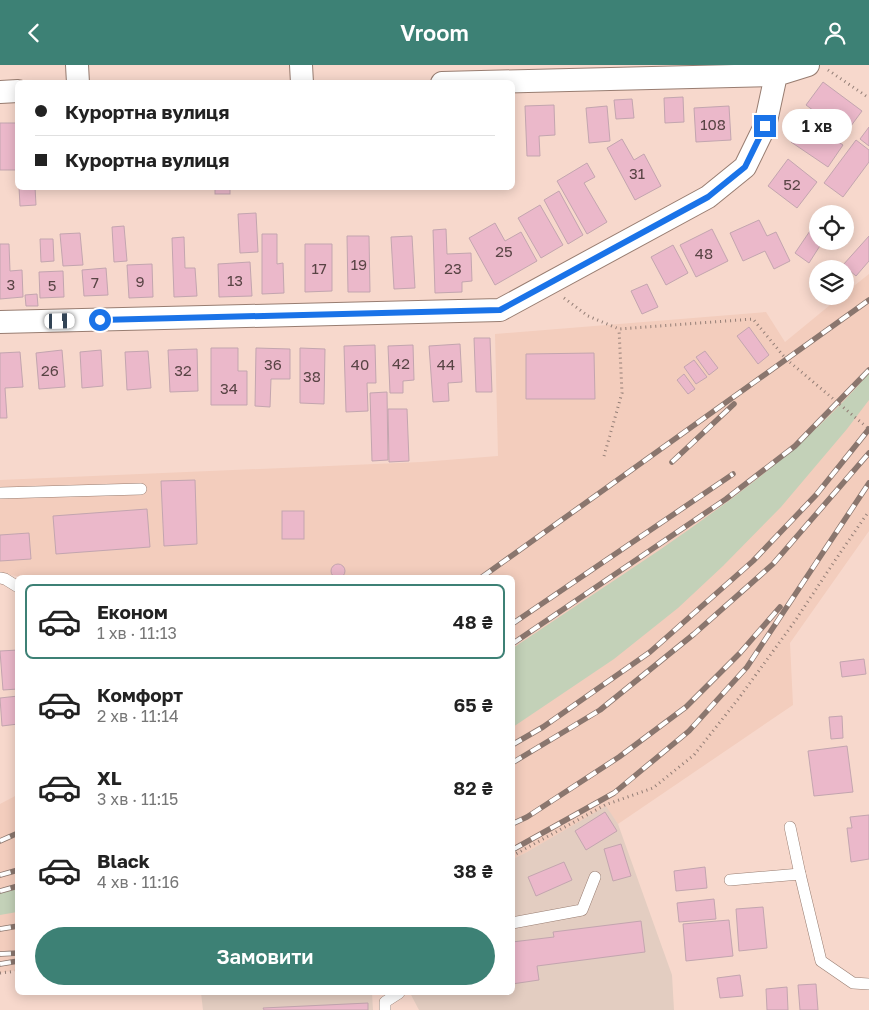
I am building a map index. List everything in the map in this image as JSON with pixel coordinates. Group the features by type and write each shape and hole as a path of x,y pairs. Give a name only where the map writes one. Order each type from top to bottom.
{"street":[{"path":"77,65 78,80"},
{"path":"301,65 302,80"},
{"path":"467,80 525,73 749,70 776,75 808,65"},
{"path":"0,322 500,310 708,197 745,167 765,126 776,75"},
{"path":"0,92 15,91"}],"lane":[{"path":"0,493 141,489"},
{"path":"0,578 15,585"},
{"path":"790,827 821,961 853,983 869,984"},
{"path":"730,880 800,874"},
{"path":"515,922 582,910 595,877"},
{"path":"386,1010 385,1002 396,995"}],"path":[{"path":"821,65 869,98"},
{"path":"559,294 588,316 619,329 753,319 786,359 869,429"},
{"path":"604,456 622,393 619,329"},
{"path":"515,854 605,805 653,788 694,755 739,698 795,621 869,511"},
{"path":"0,973 15,971"}],"shaded area":[{"path":"869,274 869,531 790,643 793,705 618,824 606,807 515,858 515,575 15,576 0,574 0,480 421,462 498,456 495,334 766,312 785,342 830,305 854,305 854,286"},
{"path":"15,796 15,970 0,973 0,804"},
{"path":"606,806 618,824 672,975 674,1010 419,1010 411,995 515,995 515,858"},
{"path":"201,995 372,995 373,1010 203,1010"}],"green space":[{"path":"869,373 869,400 781,507 723,566 678,608 614,659 515,726 515,647 661,549 744,489 797,446 846,399"},
{"path":"15,889 15,912 0,915 0,893"}],"building":[{"path":"823,82 862,111 845,134 806,105"},
{"path":"683,97 684,122 665,123 664,98"},
{"path":"632,99 634,118 616,119 614,100"},
{"path":"554,105 555,135 539,136 540,156 527,156 525,106"},
{"path":"607,106 610,141 589,143 586,108"},
{"path":"729,106 731,140 696,142 694,108"},
{"path":"806,120 843,145 828,167 791,142"},
{"path":"0,123 15,123 15,170 0,170"},
{"path":"869,127 869,146 860,139"},
{"path":"622,139 634,160 644,154 661,186 635,200 607,148"},
{"path":"856,140 869,150 869,162 843,197 824,183"},
{"path":"788,159 817,182 797,208 768,186"},
{"path":"587,163 595,177 584,183 607,222 587,234 557,181"},
{"path":"19,190 35,190 36,205 20,206"},
{"path":"215,190 230,190 230,194 215,194"},
{"path":"559,191 583,235 568,244 544,200"},
{"path":"540,205 563,245 541,258 518,218"},
{"path":"256,213 258,252 240,253 238,214"},
{"path":"759,220 767,236 776,232 790,261 774,269 765,251 743,261 730,233"},
{"path":"495,223 505,241 521,232 537,261 495,285 469,238"},
{"path":"124,226 127,261 114,262 112,227"},
{"path":"446,229 447,254 471,253 472,281 462,282 462,292 435,293 433,230"},
{"path":"712,229 728,261 696,277 680,245"},
{"path":"809,232 809,250 817,250 809,260 809,263 795,253"},
{"path":"80,233 83,265 63,266 60,234"},
{"path":"262,234 277,234 277,264 283,263 284,293 262,294"},
{"path":"347,236 369,236 370,292 348,292"},
{"path":"412,236 415,288 394,289 391,237"},
{"path":"869,236 869,261 856,276 854,274 854,260 847,260"},
{"path":"184,237 185,268 195,268 197,296 174,297 172,238"},
{"path":"40,239 53,239 54,261 41,262"},
{"path":"0,244 9,244 10,271 22,270 23,297 0,299"},
{"path":"305,244 332,244 332,291 305,292"},
{"path":"673,245 688,273 666,285 651,257"},
{"path":"250,262 252,296 219,297 218,264"},
{"path":"152,264 153,297 129,298 127,265"},
{"path":"106,268 108,295 84,296 82,270"},
{"path":"63,271 64,297 40,298 39,272"},
{"path":"647,284 658,307 642,314 631,291"},
{"path":"37,294 38,306 26,306 25,295"},
{"path":"749,327 769,355 758,364 737,336"},
{"path":"474,338 490,338 492,392 476,392"},
{"path":"460,344 462,382 448,383 449,401 433,402 429,346"},
{"path":"375,345 376,383 367,383 368,411 346,412 344,346"},
{"path":"413,345 414,380 403,381 403,393 390,393 388,346"},
{"path":"211,348 238,348 238,371 247,371 247,405 211,405"},
{"path":"256,348 290,349 290,379 271,379 270,407 255,406"},
{"path":"300,348 325,349 324,404 300,403"},
{"path":"197,349 198,391 170,392 168,350"},
{"path":"62,350 65,387 39,389 36,353"},
{"path":"101,350 103,386 82,388 80,352"},
{"path":"148,351 151,388 127,390 125,352"},
{"path":"705,351 718,368 709,375 696,357"},
{"path":"20,352 23,387 5,388 7,418 0,418 0,353"},
{"path":"594,353 595,399 526,399 526,354"},
{"path":"694,360 707,377 696,384 684,367"},
{"path":"684,374 695,389 688,394 677,380"},
{"path":"387,392 388,460 372,461 370,393"},
{"path":"388,409 407,409 409,461 389,462"},
{"path":"195,480 197,544 164,546 161,481"},
{"path":"147,509 150,547 56,554 53,516"},
{"path":"282,511 304,511 304,539 282,539"},
{"path":"29,533 31,559 0,561 0,535"},
{"path":"335,564 341,564 345,568 344,575 331,574 331,568"},
{"path":"15,650 15,689 3,690 0,651"},
{"path":"864,659 866,674 842,677 840,662"},
{"path":"15,696 15,724 2,726 0,698"},
{"path":"842,716 843,738 831,739 829,717"},
{"path":"847,746 853,792 814,796 808,751"},
{"path":"605,812 617,831 586,850 575,831"},
{"path":"869,815 869,859 851,862 847,828 852,828 850,817"},
{"path":"621,844 631,876 613,881 604,849"},
{"path":"564,862 572,880 536,896 528,877"},
{"path":"705,867 707,888 676,891 674,871"},
{"path":"714,899 716,919 679,922 677,903"},
{"path":"763,907 767,948 739,951 736,909"},
{"path":"729,920 733,956 686,961 683,924"},
{"path":"641,921 645,952 537,966 539,980 515,984 515,942 554,937 553,932"},
{"path":"740,975 743,996 720,998 717,978"},
{"path":"816,984 818,1010 800,1010 798,985"},
{"path":"787,987 788,1010 767,1010 766,989"},
{"path":"368,1003 368,1010 264,1010 263,1008"}],"railway":[{"path":"485,575 869,300"},
{"path":"515,642 726,499 795,446 869,370"},
{"path":"672,462 734,404"},
{"path":"515,743 543,727 650,652 753,561 816,495 869,429"},
{"path":"515,761 600,710 694,634 773,564 869,453"},
{"path":"515,622 733,474"},
{"path":"515,848 614,793 689,731 747,667 869,483"},
{"path":"515,823 527,817 619,757 686,707 740,653 780,607"},
{"path":"0,841 15,834"},
{"path":"0,875 15,871"},
{"path":"0,891 15,887"},
{"path":"0,929 15,926"},
{"path":"0,954 15,953"},
{"path":"0,964 15,962"}],"route":[{"path":"100,320 500,310 708,197 745,167 765,126"}]}
